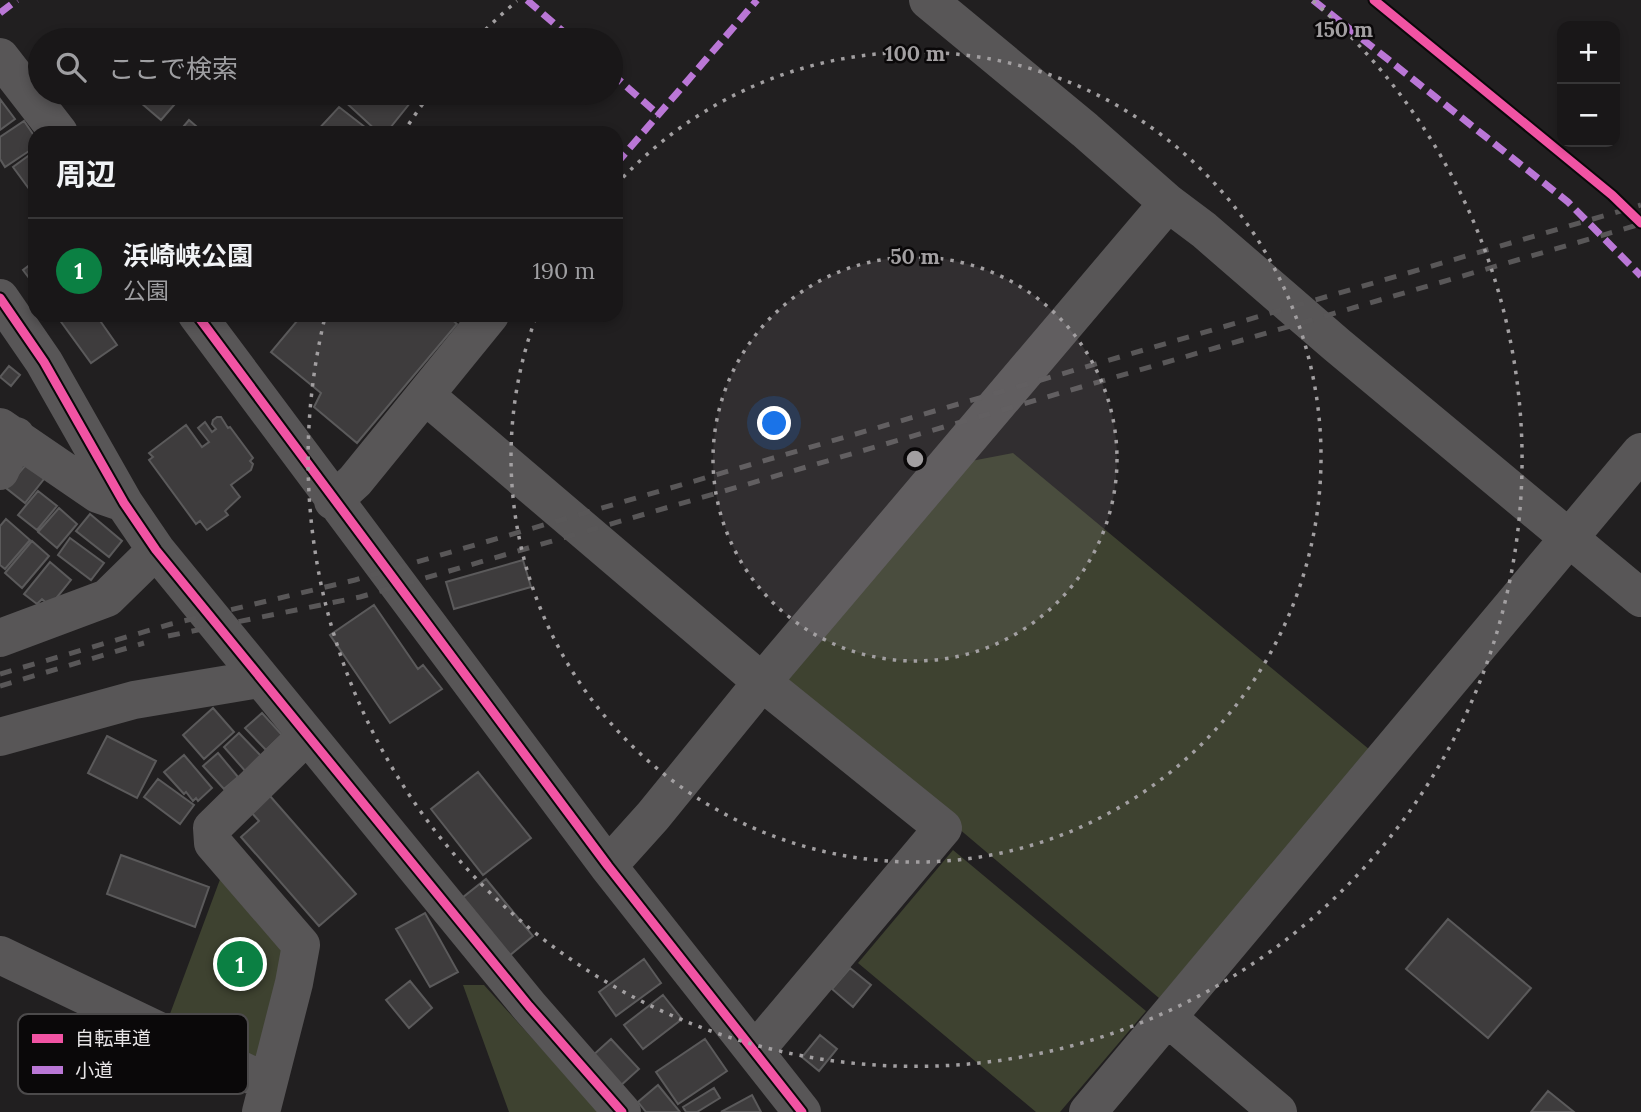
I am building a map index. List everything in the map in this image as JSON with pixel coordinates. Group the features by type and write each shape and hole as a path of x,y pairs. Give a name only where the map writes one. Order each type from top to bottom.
{"street":[{"path":"928,0 1085,130 1167,204 1204,230 1337,345 1641,597"},
{"path":"0,57 28,93"},
{"path":"37,105 54,126"},
{"path":"608,866 653,816 762,682 1167,204"},
{"path":"0,298 44,362 124,503 156,550 529,1006 622,1112"},
{"path":"202,322 333,501 608,866 802,1112"},
{"path":"333,501 355,481 484,322"},
{"path":"425,395 762,682 943,828 755,1051"},
{"path":"0,471 8,431 98,494 124,503"},
{"path":"1088,1112 1641,452"},
{"path":"0,638 107,598 156,550"},
{"path":"0,737 134,700 259,679"},
{"path":"248,1088 265,1097 301,945 213,843 212,828 307,735"},
{"path":"0,955 110,1014"},
{"path":"1168,1018 1278,1112"}],"green space":[{"path":"1013,453 1370,750 1159,998 783,680 966,462"},
{"path":"953,850 1146,1011 1060,1112 1036,1112 858,963"},
{"path":"225,866 295,947 263,1064 248,1059 248,1014 170,1014"},
{"path":"463,985 484,985 599,1112 509,1112"}],"building":[{"path":"0,99 15,119 0,130"},
{"path":"143,105 174,105 161,120"},
{"path":"349,105 408,105 392,126 371,126"},
{"path":"339,107 364,126 321,126"},
{"path":"189,120 196,126 184,126"},
{"path":"24,121 28,127 28,152 5,167 0,159 0,137"},
{"path":"28,156 28,187 13,167"},
{"path":"61,322 101,322 117,345 91,363"},
{"path":"296,322 457,324 357,443 314,407 321,393 271,352"},
{"path":"9,366 20,375 11,386 0,377"},
{"path":"221,417 228,428 230,427 253,458 250,461 253,464 251,470 231,485 240,497 225,511 228,515 207,530 200,521 196,524 149,460 153,457 149,453 186,425 202,447 209,442 198,428 205,422 212,432 216,429 212,424 213,420"},
{"path":"30,460 48,474 25,503 6,488"},
{"path":"38,491 57,506 37,530 18,515"},
{"path":"59,508 77,524 57,548 38,532"},
{"path":"90,514 122,541 109,557 76,531"},
{"path":"6,519 30,540 5,569 0,565 0,526"},
{"path":"70,538 104,563 91,580 58,555"},
{"path":"32,541 49,556 22,588 5,573"},
{"path":"523,560 531,587 454,609 446,582"},
{"path":"50,562 71,580 50,606 42,599 37,604 24,594"},
{"path":"374,605 418,669 423,665 442,689 390,723 330,635"},
{"path":"213,708 234,732 204,759 183,735"},
{"path":"262,713 282,735 266,750 245,728"},
{"path":"239,733 263,758 247,773 224,747"},
{"path":"107,736 156,761 137,798 88,773"},
{"path":"218,753 238,777 224,789 203,766"},
{"path":"184,755 212,788 198,801 196,798 193,801 186,792 184,794 164,772"},
{"path":"478,772 531,838 483,875 431,809"},
{"path":"158,779 194,805 180,824 144,797"},
{"path":"270,796 356,894 319,926 241,837 259,821 251,812"},
{"path":"121,855 209,887 195,927 107,894"},
{"path":"486,879 533,936 509,956 462,898"},
{"path":"425,913 458,972 430,987 396,929"},
{"path":"1448,919 1531,988 1488,1038 1406,969"},
{"path":"644,959 661,983 616,1016 599,992"},
{"path":"850,968 871,985 853,1007 832,989"},
{"path":"410,981 432,1008 409,1028 386,1000"},
{"path":"663,995 682,1019 643,1049 624,1025"},
{"path":"820,1035 837,1049 819,1071 802,1057"},
{"path":"611,1039 639,1069 619,1087 591,1057"},
{"path":"705,1039 727,1071 678,1104 656,1072"},
{"path":"658,1085 680,1112 646,1112 638,1102"},
{"path":"714,1088 720,1098 697,1112 686,1112 683,1107"},
{"path":"1548,1091 1574,1112 1531,1112"},
{"path":"752,1095 761,1112 721,1112"}],"railway":[{"path":"0,674 171,624 355,580 1641,205"},
{"path":"168,636 360,597 1641,224"},
{"path":"0,686 144,643"}],"marked path":[{"path":"0,13 17,0"},
{"path":"527,0 559,28"},
{"path":"623,156 757,0"},
{"path":"1313,0 1568,202 1641,276"},
{"path":"623,84 659,115"}],"cycle path":[{"path":"1374,0 1612,195 1641,223"},
{"path":"0,298 44,362 124,503 156,550 529,1006 622,1112"},
{"path":"202,322 608,866 802,1112"}],"place":[{"name":"浜崎峡公園","path":"240,964"}]}
